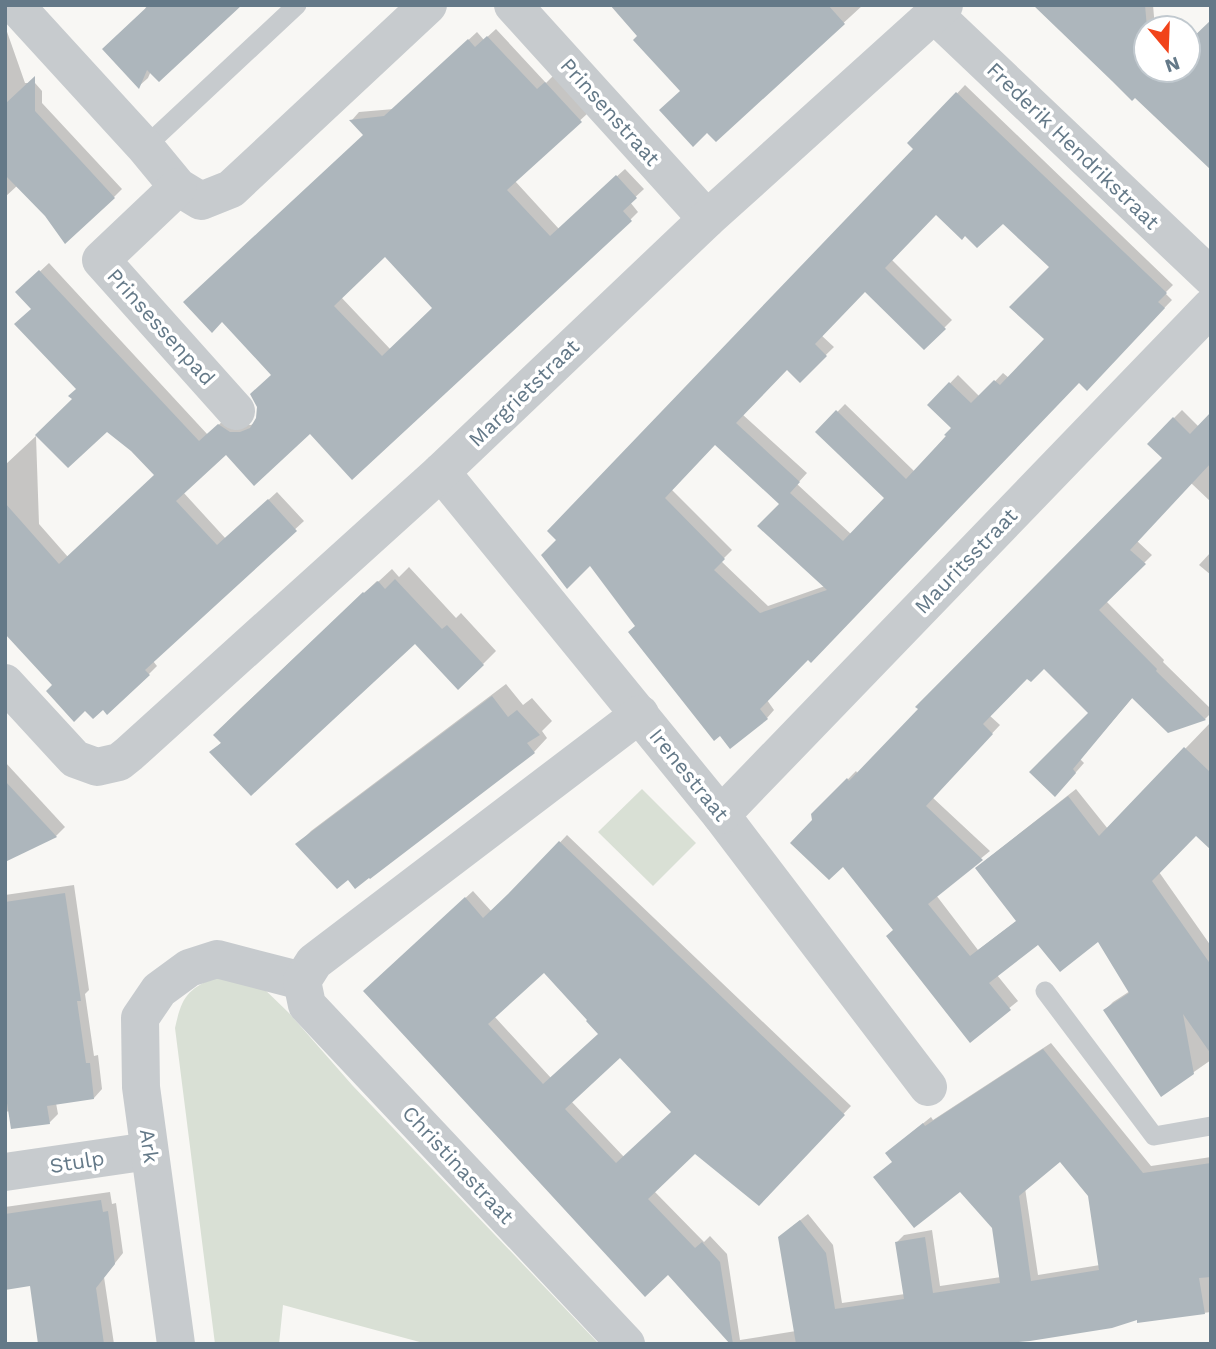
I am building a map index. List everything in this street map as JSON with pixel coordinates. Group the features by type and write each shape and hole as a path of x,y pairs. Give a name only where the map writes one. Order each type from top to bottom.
{"street":[{"path":"15,5 145,147 178,187 201,201 231,189 428,5"},
{"name":"Prinsenstraat","path":"513,5 707,219"},
{"name":"Margrietstraat","path":"5,683 75,759 97,767 119,762 441,472 707,219 939,10"},
{"name":"Frederik Hendrikstraat","path":"939,10 1211,277"},
{"name":"Prinsessenpad","path":"178,187 101,260 236,411"},
{"name":"Mauritsstraat","path":"722,815 1211,307"},
{"name":"Irenestraat","path":"441,472 722,815 928,1087"},
{"path":"302,981 314,962 640,715"},
{"name":"Ark","path":"176,1344 141,1087 140,1018 159,990 189,968 217,959 302,981"},
{"name":"Christinastraat","path":"302,981 307,1005 626,1344"},
{"name":"Stulp","path":"5,1172 149,1151"}],"lane":[{"path":"145,147 297,5"},
{"path":"1045,991 1154,1136 1211,1126"}],"shaded area":[{"path":"642,789 696,843 653,886 598,832"},
{"path":"217,976 259,984 599,1344 427,1344 283,1305 279,1344 215,1344 175,1028 180,1008 187,995"}],"building":[{"path":"149,5 242,5 159,82 147,70 139,89 102,49"},
{"path":"610,5 828,5 845,24 716,142 707,133 693,147 659,110 680,91 633,40 637,36"},
{"path":"1033,5 1145,5 1146,14 1132,14 1132,84 1202,84 1202,29 1211,20 1211,170 1135,98 1132,101"},
{"path":"487,36 537,89 545,82 582,122 507,190 550,236 616,175 637,198 623,211 632,221 352,480 310,434 254,486 226,455 176,501 217,545 268,499 297,531 145,670 150,675 107,715 103,710 93,719 85,711 74,722 46,691 52,685 5,634 5,503 59,564 154,475 131,451 107,432 68,468 35,435 72,399 68,396 76,389 14,324 31,309 15,292 39,270 199,441 218,424 230,432 250,428 256,418 257,407 250,394 271,375 222,322 212,333 183,302 363,135 349,120 384,116 468,39 475,47","holes":["385,257 432,308 382,356 334,306"]},
{"path":"35,76 35,111 115,198 65,244 45,216 5,175 5,104"},
{"path":"956,92 1167,293 1158,302 1165,308 1087,391 1079,383 811,663 808,660 760,709 768,719 730,749 720,736 714,741 628,632 635,626 590,566 567,589 541,555 556,540 547,531 913,149 907,143","holes":["936,215 962,240 965,236 977,248 1003,224 1049,267 1009,307 1044,339 1000,385 994,380 971,403 949,382 927,405 951,428 906,479 836,410 815,432 884,498 843,541 790,493 800,482 736,423 787,370 800,383 827,356 815,344 865,292 924,350 946,329 885,268","715,445 779,504 757,526 827,590 760,613 714,570 725,559 665,498"]},
{"path":"1211,412 1211,463 1130,550 1146,564 1099,610 1206,720 1168,733 1132,698 1073,769 1076,773 1055,797 1029,772 1088,713 1044,669 1031,682 1027,679 983,724 993,734 926,806 983,860 928,904 970,956 1016,921 975,868 1068,796 1099,836 1184,747 1211,773 1211,850 1196,836 1152,881 1211,965 1211,1054 1183,1014 1194,1074 1161,1097 1103,1010 1129,993 1098,942 1060,972 1038,945 989,983 1011,1010 970,1043 886,936 893,930 843,867 829,880 790,843 812,820 811,814 847,778 849,781 918,709 915,707 1162,458 1147,444 1173,417 1190,434"},
{"path":"395,579 442,629 447,625 484,665 458,690 415,644 251,796 209,752 221,743 213,735 363,592 378,581 385,589"},
{"path":"492,696 508,717 517,710 540,735 527,743 535,753 370,879 355,889 348,880 337,889 295,844"},
{"path":"5,781 57,837 5,862"},
{"path":"559,841 845,1115 759,1206 695,1154 648,1199 695,1248 702,1242 720,1262 733,1344 730,1344 668,1275 645,1297 363,991 465,897 483,918","holes":["544,973 598,1034 543,1084 488,1024","620,1058 671,1112 616,1163 565,1109"]},
{"path":"65,893 81,1001 77,1001 86,1063 90,1063 94,1099 47,1106 50,1124 11,1129 5,1090 5,902"},
{"path":"1043,1049 1143,1173 1211,1163 1211,1277 1199,1278 1205,1314 1137,1323 1137,1320 1112,1328 997,1344 796,1344 778,1237 800,1220 826,1253 835,1309 904,1299 895,1242 925,1237 933,1293 1000,1283 992,1228 960,1192 914,1228 873,1177 892,1162 885,1153 923,1123 925,1126","holes":["1060,1162 1088,1196 1099,1270 1031,1281 1019,1196"]},
{"path":"101,1200 103,1212 108,1211 115,1264 96,1288 104,1344 38,1344 30,1286 5,1290 5,1214"}]}
